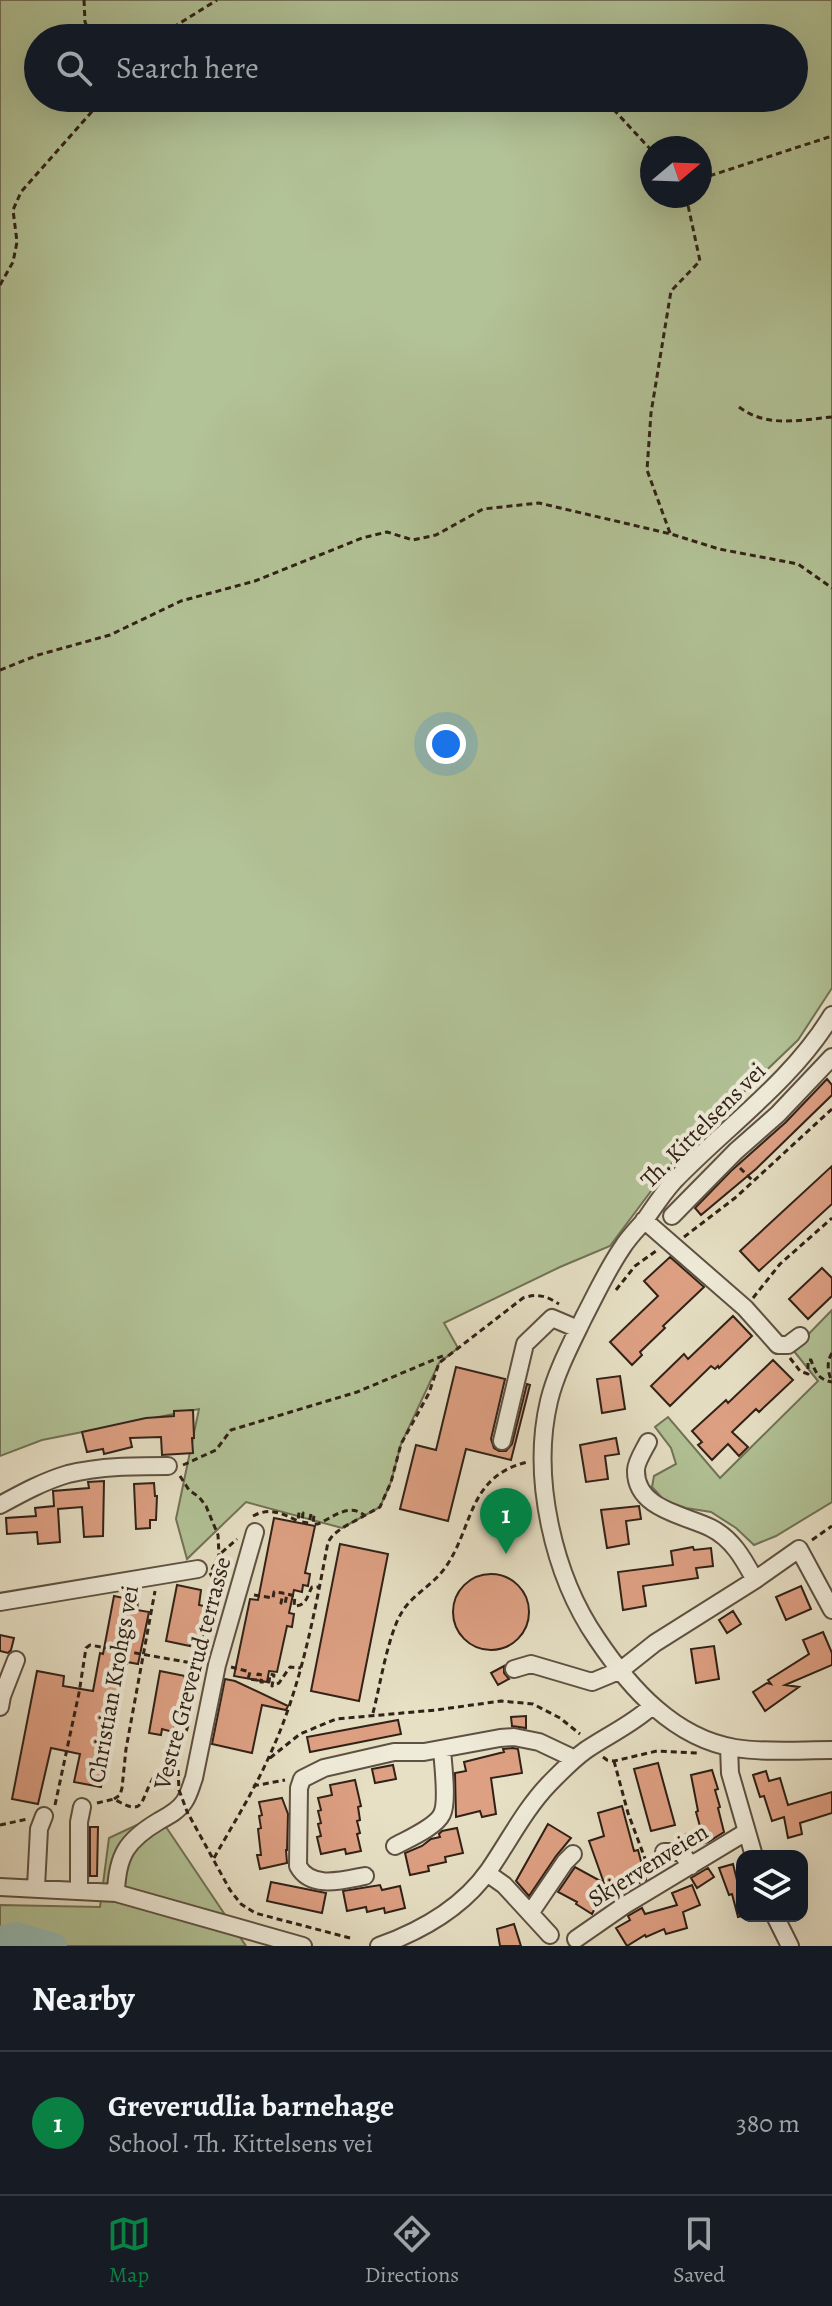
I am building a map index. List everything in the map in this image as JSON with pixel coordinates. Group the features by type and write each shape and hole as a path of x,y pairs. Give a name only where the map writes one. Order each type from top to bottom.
{"street":[{"name":"Th. Kittelsens vei","path":"832,1015 788,1074 671,1185 623,1246 559,1371 548,1403 544,1460 547,1499 562,1572 589,1627 652,1706 699,1738 729,1752 832,1750"},
{"path":"672,1216 830,1060 810,1048"},
{"path":"720,1137 736,1151"},
{"path":"644,1220 745,1308 781,1346 800,1336"},
{"path":"502,1441 525,1344 552,1318 581,1324"},
{"path":"648,1442 635,1469 638,1484 649,1500 664,1510 712,1528 729,1540 755,1580"},
{"path":"0,1505 33,1487 69,1474 124,1466 172,1467"},
{"name":"Vestre Greverud terrasse","path":"116,1893 122,1853 141,1831 174,1813 188,1795 194,1778 208,1664 255,1532"},
{"path":"514,1669 531,1664 592,1682 621,1670 655,1643 799,1549 832,1610"},
{"name":"Christian Krohgs vei","path":"0,1602 156,1575 204,1571"},
{"path":"0,1707 16,1660"},
{"path":"379,1946 400,1939 457,1904 487,1873 538,1797 575,1759 652,1706"},
{"path":"365,1876 324,1882 300,1872 299,1788 302,1779 309,1774 394,1752 442,1750 514,1737 539,1742 575,1759"},
{"path":"402,1837 429,1828 442,1813 442,1750"},
{"name":"Skjervenveien","path":"729,1752 730,1773 752,1850"},
{"path":"79,1890 79,1822 82,1807"},
{"path":"36,1887 39,1829 48,1815"},
{"name":"Skjervenveien","path":"576,1939 746,1832"},
{"path":"664,1852 681,1852 691,1866"},
{"path":"531,1912 573,1854"},
{"path":"487,1873 504,1885 550,1935"},
{"path":"0,1887 116,1893 303,1946"},
{"path":"778,1922 790,1946"}],"path":[{"path":"84,0 86,24"},
{"path":"178,24 217,0"},
{"path":"0,285 13,262 17,242 13,210 21,192 92,112"},
{"path":"616,112 640,138"},
{"path":"712,175 832,136"},
{"path":"671,534 647,470 651,413 671,291 700,261 689,208"},
{"path":"739,407 751,416 778,423 832,417"},
{"path":"0,670 38,655 110,635 181,601 255,581 362,538 387,532 413,540 436,535 483,509 539,503 671,534 719,549 798,564 832,588"},
{"path":"615,1291 635,1266 671,1242 684,1238 832,1109"},
{"path":"745,1308 780,1264 832,1218"},
{"path":"214,1858 267,1761 295,1691 328,1542 342,1528 380,1507 391,1482 401,1444 429,1393 439,1363 523,1298 533,1294 543,1295 581,1324"},
{"path":"781,1346 800,1371 808,1374 808,1360 811,1360 816,1374 823,1381 832,1382 828,1372 832,1353"},
{"path":"219,1555 218,1535 206,1506 172,1467 216,1450 231,1430 357,1392 447,1355"},
{"path":"373,1714 394,1629 401,1613 445,1569 483,1488 504,1471 523,1463 544,1460"},
{"path":"298,1519 299,1512 303,1513 302,1522 309,1523 311,1514 314,1515 313,1524 318,1524 351,1509 366,1517"},
{"path":"799,1549 832,1526"},
{"path":"211,1631 214,1579 204,1571 235,1542"},
{"name":"Christian Krohgs vei","path":"114,1799 120,1795 122,1788 156,1575"},
{"path":"257,1595 273,1598 274,1592 283,1593 281,1603 285,1604 287,1594 295,1596 294,1606 297,1606 306,1601 312,1587 320,1587"},
{"name":"Christian Krohgs vei","path":"48,1815 79,1693 86,1648 90,1645 144,1654"},
{"path":"144,1654 250,1672 248,1679 257,1680 258,1674 262,1675 261,1682 269,1682 270,1674 274,1675 272,1686 279,1683 290,1667 301,1668"},
{"path":"267,1761 300,1734 336,1719 515,1701 533,1704 547,1711 572,1726 585,1739"},
{"path":"178,1760 191,1715"},
{"path":"600,1753 607,1760 614,1761 657,1751 729,1752"},
{"path":"82,1807 114,1799 126,1806 137,1807 145,1801 149,1785 160,1770 178,1758 179,1790 188,1814 241,1904 255,1913 350,1938"},
{"path":"614,1761 628,1813 656,1887"},
{"path":"253,1786 302,1779"},
{"path":"0,1825 48,1815"}],"green space":[{"path":"0,0 832,0 832,988 798,1040 678,1155 610,1246 444,1323 458,1348 439,1363 401,1444 391,1482 380,1507 342,1528 246,1502 187,1559 176,1519 199,1409 42,1440 0,1456"},
{"path":"832,1310 832,1502 776,1536 754,1545 736,1528 711,1512 664,1500 652,1487 654,1476 676,1464 671,1448 655,1427 668,1417 720,1478 818,1381 793,1350"},
{"path":"158,1815 246,1946 0,1946 0,1905 100,1907 109,1838"}],"building":[{"path":"827,1079 832,1085 832,1095 756,1169 701,1215 695,1208"},
{"path":"832,1166 832,1204 759,1271 740,1251"},
{"path":"670,1257 704,1287 663,1326 665,1328 640,1352 642,1355 632,1365 610,1342 658,1296 644,1281"},
{"path":"822,1268 832,1278 832,1296 808,1319 789,1299"},
{"path":"733,1316 752,1336 719,1368 711,1366 670,1406 651,1386 684,1354 688,1359"},
{"path":"773,1360 793,1380 732,1432 748,1447 739,1456 728,1444 712,1460 698,1445 702,1442 692,1431 726,1400 728,1403"},
{"path":"456,1367 505,1379 491,1439 494,1448 499,1451 506,1451 512,1444 527,1384 530,1385 511,1460 466,1449 448,1521 400,1509 416,1445 436,1450"},
{"path":"620,1376 625,1409 602,1413 597,1379"},
{"path":"193,1410 193,1453 162,1455 161,1437 130,1438 132,1447 104,1454 103,1449 87,1452 82,1432 146,1418 174,1416 174,1411"},
{"path":"616,1438 619,1454 605,1456 608,1479 586,1482 580,1445"},
{"path":"104,1481 103,1536 84,1537 82,1507 58,1509 60,1542 38,1544 37,1532 7,1534 6,1518 36,1516 35,1508 54,1506 53,1491 89,1488 88,1482"},
{"path":"154,1483 156,1520 150,1520 150,1528 136,1529 134,1484"},
{"path":"639,1506 641,1519 626,1521 629,1544 607,1548 601,1510"},
{"path":"274,1518 315,1526 305,1573 310,1574 308,1586 303,1585 302,1592 294,1590 289,1613 294,1614 292,1627 287,1626 277,1672 269,1671 267,1682 234,1676 250,1599 258,1600"},
{"path":"340,1544 388,1554 359,1701 311,1691"},
{"path":"693,1547 694,1550 711,1548 713,1566 696,1568 698,1578 643,1586 646,1606 623,1610 618,1572 673,1565 671,1551"},
{"path":"491,1574 505,1577 518,1585 526,1598 529,1612 526,1626 518,1639 505,1647 491,1650 477,1647 464,1639 456,1626 453,1612 456,1598 464,1585 477,1577"},
{"path":"177,1585 201,1590 199,1605 209,1607 202,1639 193,1637 190,1646 166,1641"},
{"path":"801,1586 811,1609 786,1620 776,1597"},
{"path":"114,1596 138,1601 137,1610 149,1612 138,1664 127,1662 101,1787 74,1782 80,1754 51,1748 38,1804 12,1799 37,1671 64,1676 63,1686 93,1691"},
{"path":"733,1611 741,1624 727,1633 719,1620"},
{"path":"823,1632 832,1653 832,1665 785,1685 799,1687 765,1711 753,1692 767,1683 771,1684 768,1680 809,1654 803,1640"},
{"path":"0,1635 14,1638 8,1653 0,1651"},
{"path":"714,1646 719,1679 696,1683 691,1649"},
{"path":"504,1666 504,1673 509,1679 498,1685 491,1673"},
{"path":"160,1671 185,1676 173,1732 162,1729 161,1735 149,1733"},
{"path":"225,1679 288,1706 286,1710 262,1705 252,1753 212,1744"},
{"path":"526,1716 526,1728 512,1726 511,1717"},
{"path":"398,1720 401,1734 310,1752 307,1737"},
{"path":"518,1749 522,1773 491,1778 496,1814 482,1817 480,1811 456,1817 455,1773 466,1771 464,1762"},
{"path":"658,1763 675,1825 651,1831 634,1769"},
{"path":"393,1765 396,1779 375,1783 372,1769"},
{"path":"712,1770 724,1832 708,1842 691,1847 686,1834 701,1830 691,1775"},
{"path":"766,1771 769,1781 780,1778 788,1805 832,1792 832,1813 800,1823 802,1834 788,1838 784,1817 772,1821 764,1796 760,1797 753,1775"},
{"path":"355,1780 361,1806 358,1807 360,1820 357,1821 360,1833 357,1834 361,1851 346,1854 345,1849 321,1854 317,1837 321,1836 318,1798 332,1795 330,1785"},
{"path":"282,1798 288,1814 287,1863 260,1869 257,1855 261,1855 258,1829 261,1828 259,1816 262,1815 259,1802"},
{"path":"622,1806 634,1851 638,1850 646,1880 618,1896 614,1884 600,1908 596,1906 592,1914 558,1892 575,1867 604,1883 589,1841 604,1836 598,1813"},
{"path":"548,1824 571,1838 529,1896 516,1881"},
{"path":"90,1827 98,1827 97,1876 90,1876"},
{"path":"457,1828 463,1853 445,1857 446,1862 428,1866 429,1871 410,1875 405,1853 440,1837 442,1831"},
{"path":"733,1864 736,1909 732,1894 729,1895 719,1868"},
{"path":"708,1868 714,1877 697,1888 691,1878"},
{"path":"271,1882 326,1893 322,1913 267,1901"},
{"path":"380,1885 382,1890 400,1886 405,1908 385,1913 384,1908 367,1912 366,1907 347,1911 343,1891"},
{"path":"692,1885 700,1905 683,1912 687,1928 666,1934 664,1929 645,1935 627,1946 616,1928 630,1920 628,1916 642,1908 645,1914 677,1905 672,1893"},
{"path":"514,1924 521,1946 500,1946 497,1929"}],"waterway":[{"path":"0,1939 16,1935 54,1946"}],"place":[{"name":"Greverudlia barnehage","path":"506,1554"}]}
